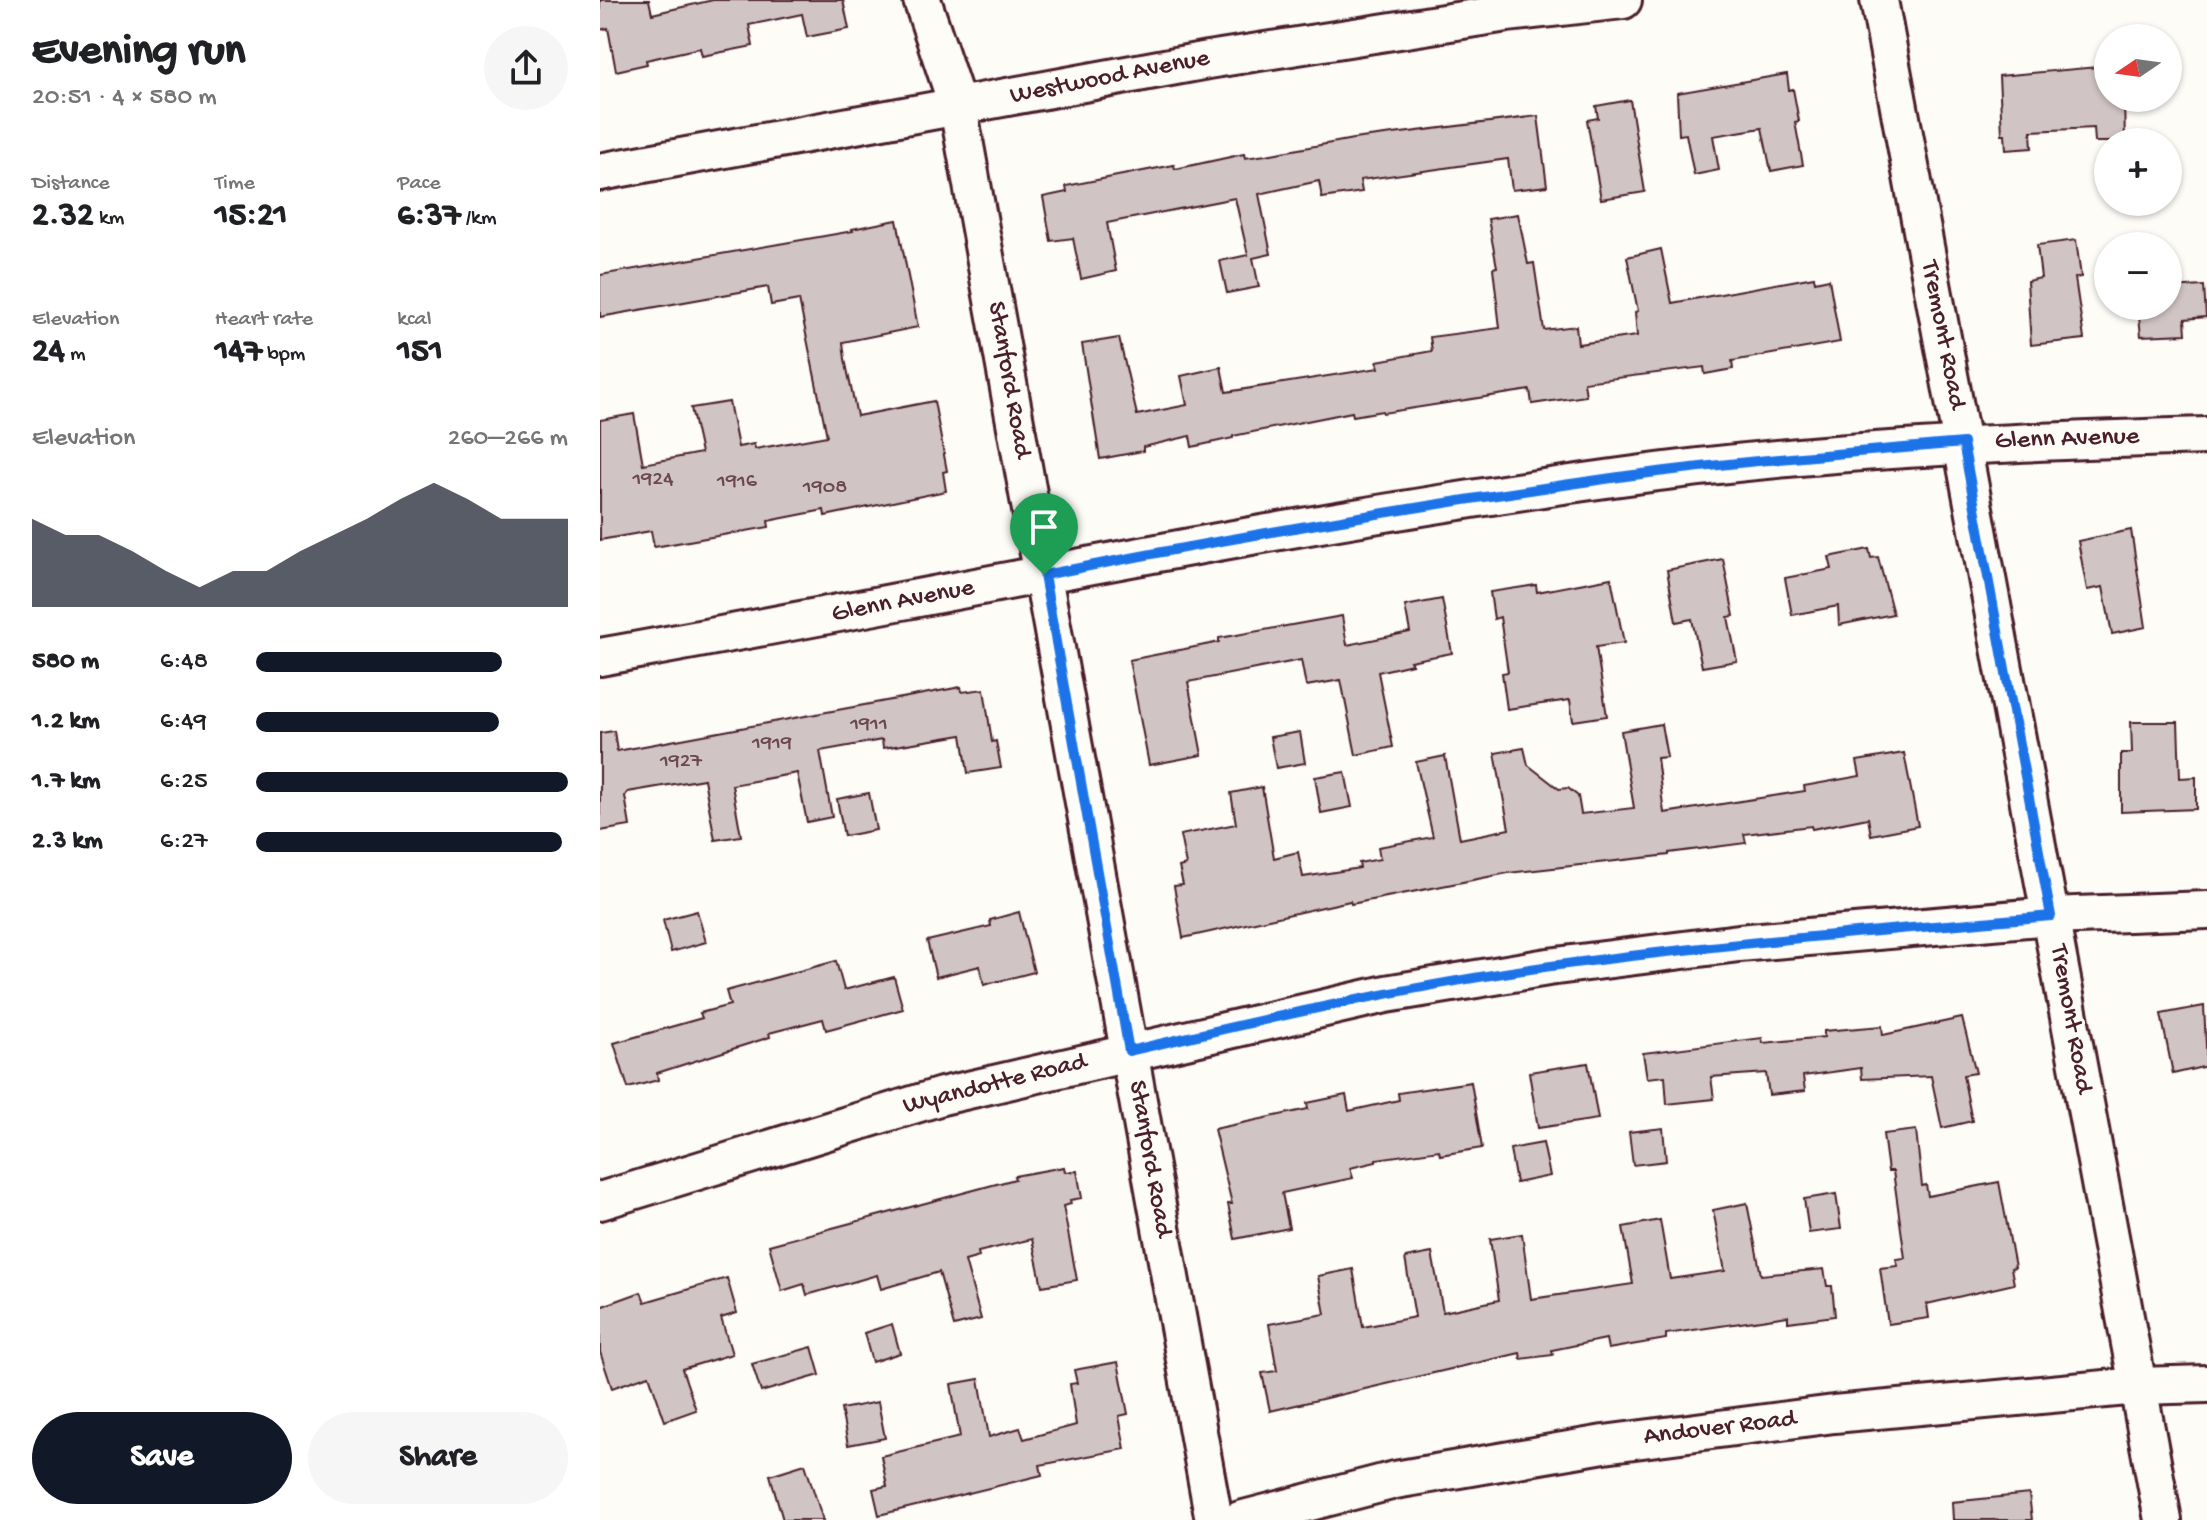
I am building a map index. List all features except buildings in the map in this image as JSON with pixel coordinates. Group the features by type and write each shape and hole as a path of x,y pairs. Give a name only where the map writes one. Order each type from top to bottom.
{"street":[{"name":"Stanford Road","path":"922,0 958,107 1214,1520"},
{"name":"Westwood Avenue","path":"600,172 1224,57 1507,13 1623,0"},
{"name":"Tremont Road","path":"1879,0 2163,1520"},
{"name":"Glenn Avenue","path":"600,657 1280,531 1613,478 1963,443 2207,436"},
{"name":"Wyandotte Road","path":"600,1201 942,1096 1386,994 1548,967 1739,943 2051,916 2207,910"},
{"name":"Andover Road","path":"1240,1520 1395,1480 1589,1446 1834,1414 2138,1386 2207,1384"}],"route":[{"path":"1963,443 2051,916 1739,943 1548,967 1386,994 1129,1051 1044,575 1280,531 1613,478 1963,443"}]}
